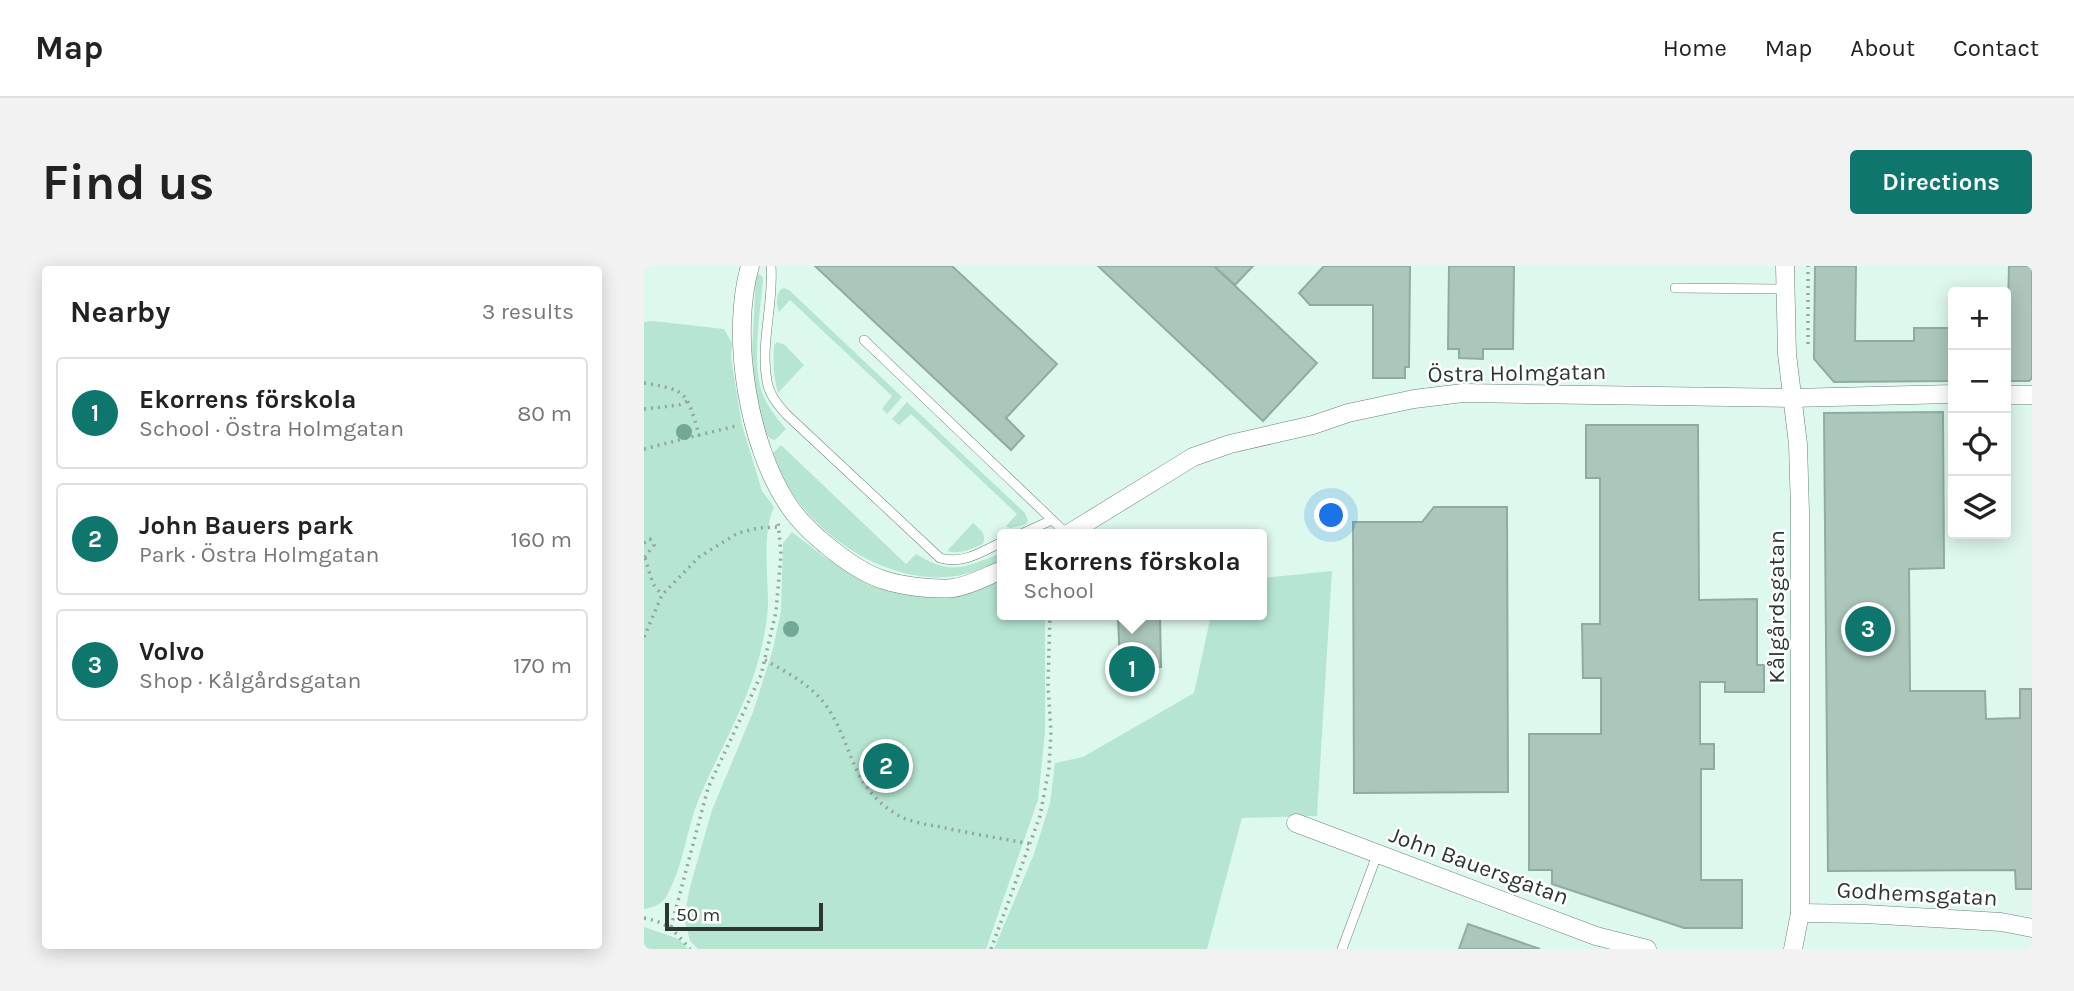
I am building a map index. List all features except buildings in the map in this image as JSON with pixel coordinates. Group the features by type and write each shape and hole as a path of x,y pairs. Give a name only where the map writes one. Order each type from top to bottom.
{"street":[{"path":"751,266 744,287 741,326 745,379 754,422 767,466 789,506 809,531 841,556 884,580 924,587 955,588 997,572"},
{"name":"Kålgårdsgatan","path":"1785,266 1787,354 1798,444 1800,511 1800,913 1793,949"},
{"name":"Östra Holmgatan","path":"1076,529 1193,457 1230,444 1414,399 1463,393 1791,398 1948,394"},
{"path":"2011,395 2032,395"},
{"name":"John Bauersgatan","path":"1296,823 1596,936 1647,949"},
{"name":"Godhemsgatan","path":"1800,913 2001,922 2028,931"}],"lane":[{"path":"771,266 766,343 767,381 774,400 940,558 950,561 966,559 997,545"},
{"path":"1675,288 1785,289"},
{"path":"864,340 1062,529"},
{"path":"1032,529 1052,520"},
{"path":"1342,949 1377,855"}],"path":[{"path":"1808,266 1808,345"},
{"path":"644,383 673,388 684,394 699,435"},
{"path":"644,409 679,405 688,401"},
{"path":"644,449 754,422"},
{"path":"671,927 708,788 761,675 776,612 781,554 777,523 789,506"},
{"path":"644,637 663,595 699,557 738,533 778,527"},
{"path":"644,543 650,539 654,545 645,558 653,584 663,595"},
{"path":"991,949 1040,816 1049,768 1050,620"},
{"path":"765,660 802,682 824,703 868,792 898,815 953,830 1031,844"},
{"path":"644,918 671,927 690,949"}],"green space":[{"path":"758,274 763,278 757,355 760,385 768,406 786,429 775,440 766,434 754,392 752,352"},
{"path":"784,288 902,397 887,414 882,409 892,396 790,300 779,312 777,298 780,290"},
{"path":"644,322 724,329 732,343 731,358 742,425 762,491 774,507 767,541 767,615 754,673 698,801 672,886 662,902 644,909"},
{"path":"777,342 785,345 804,365 778,393 774,363 774,345"},
{"path":"907,402 1025,513 1028,520 1026,524 1010,528 1006,526 1017,514 911,414 899,425 892,419"},
{"path":"781,445 906,564 916,554 950,567 969,565 997,555 997,562 963,575 928,577 900,572 871,561 845,546 800,504 784,479 773,453"},
{"path":"973,523 983,535 983,544 960,552 947,551"},
{"path":"792,532 823,556 869,585 916,596 960,596 997,581 997,620 1045,620 1045,732 1038,800 986,949 698,949 690,941 684,918 690,887 712,810 753,712 773,649 781,611 783,543"},
{"path":"1332,571 1317,816 1242,818 1207,949 994,949 1034,854 1050,803 1055,763 1083,757 1194,693 1210,620 1267,620 1267,578"},
{"path":"644,927 679,939 688,949 644,949"}],"place":[{"name":"Volvo","path":"1868,629"},
{"name":"Ekorrens förskola","path":"1132,669"},
{"name":"John Bauers park","path":"886,766"}]}
